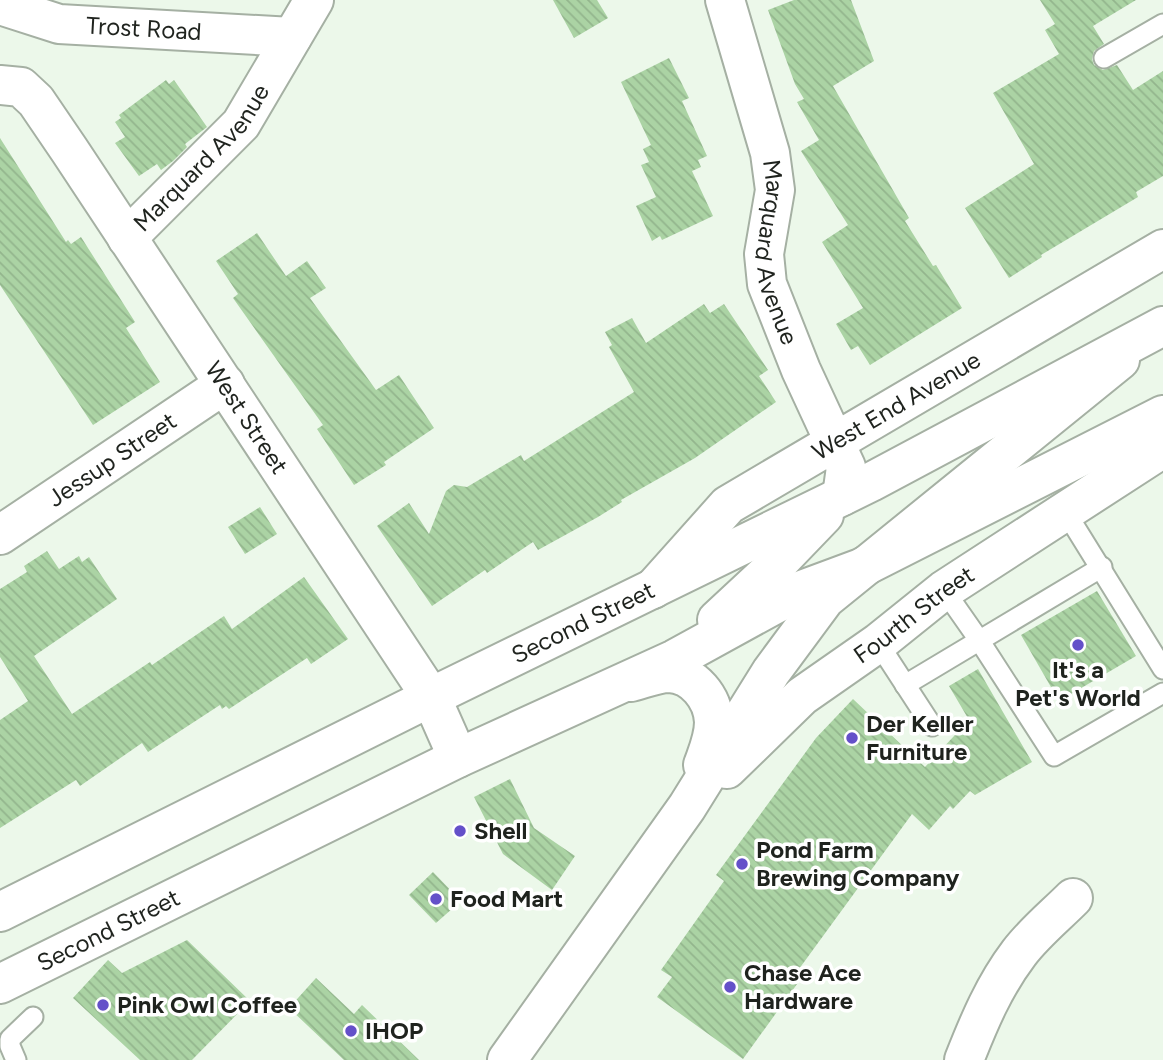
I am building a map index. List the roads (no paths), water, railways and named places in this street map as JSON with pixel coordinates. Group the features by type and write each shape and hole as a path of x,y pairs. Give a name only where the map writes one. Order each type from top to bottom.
{"main road":[{"name":"Marquard Avenue","path":"127,238 241,124 314,0"},
{"name":"Marquard Avenue","path":"725,0 770,153 775,190 764,254 767,284 801,370 846,467 842,496"},
{"name":"Trost Road","path":"0,5 60,24 292,37"},
{"name":"West Street","path":"10,86 36,101 225,384 431,697 458,758"},
{"name":"West End Avenue","path":"652,590 728,505 1163,249"},
{"name":"Second Street","path":"0,912 842,496 1163,326"},
{"name":"Fourth Street","path":"507,1060 687,807 771,672 825,599 1163,326"},
{"name":"Jessup Street","path":"0,535 225,384"},
{"name":"Fourth Street","path":"861,568 1163,415"},
{"name":"Fourth Street","path":"687,807 802,696 878,643 944,590 1163,448"},
{"path":"675,659 774,567 842,496"},
{"name":"Second Street","path":"0,984 458,758 675,659 799,591 861,568"},
{"path":"605,689 668,673 696,683 707,697 714,720 711,743 687,807"},
{"path":"964,1060 997,985 1020,951 1073,898"}],"lane":[{"path":"1104,58 1163,23"},
{"path":"1066,511 1163,670"},
{"path":"905,685 1102,567"},
{"path":"944,590 1054,756 1163,693"},
{"path":"878,643 932,726"},
{"path":"16,1060 10,1039 33,1017"}],"place":[{"name":"It's a Pet's World","path":"1078,645"},
{"name":"Der Keller Furniture","path":"852,738"},
{"name":"Shell","path":"460,831"},
{"name":"Pond Farm Brewing Company","path":"742,864"},
{"name":"Food Mart","path":"436,899"},
{"name":"Chase Ace Hardware","path":"730,987"},
{"name":"Pink Owl Coffee","path":"103,1005"},
{"name":"IHOP","path":"351,1031"}]}
